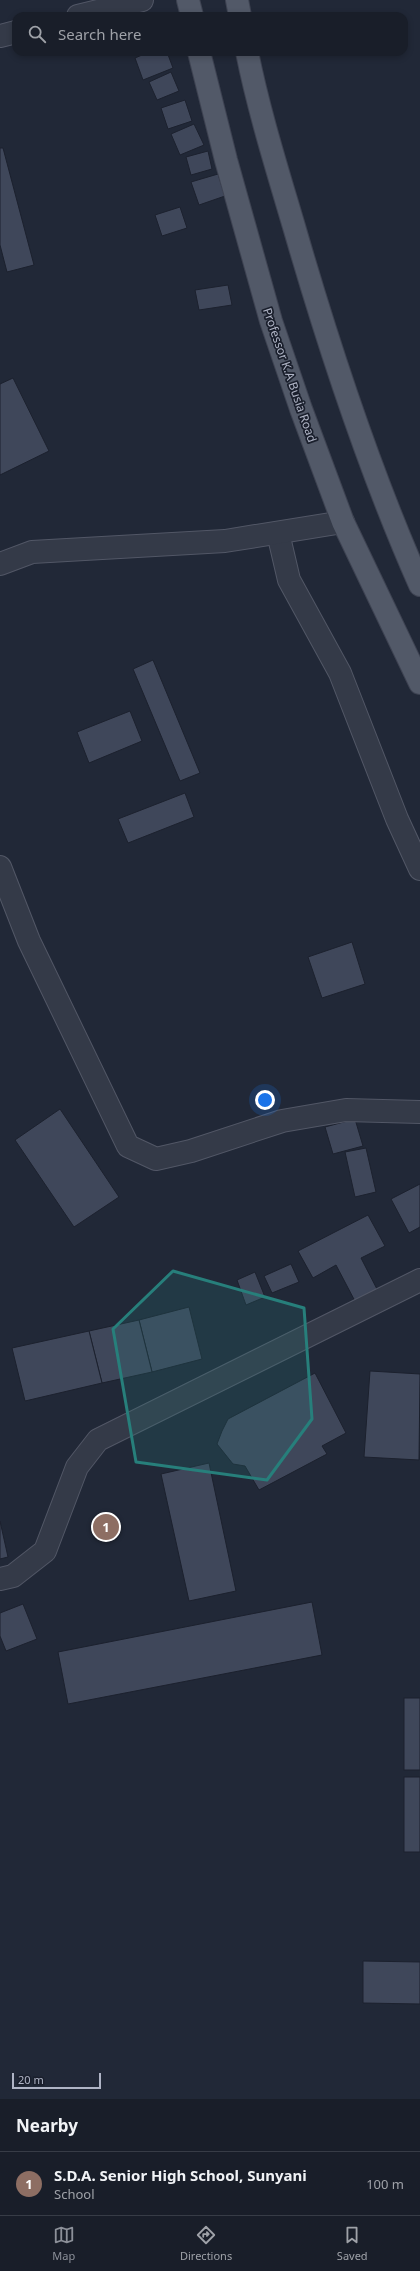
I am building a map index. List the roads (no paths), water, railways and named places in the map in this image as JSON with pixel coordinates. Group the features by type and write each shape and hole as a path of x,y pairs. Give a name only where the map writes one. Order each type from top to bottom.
{"main road":[{"path":"188,0 191,12"},
{"path":"237,0 239,12"},
{"name":"Professor K.A Busia Road","path":"201,56 226,160 271,322 301,409 343,522 420,683"},
{"path":"248,56 271,148 318,308 386,507 420,584"}],"street":[{"path":"94,12 142,0"},
{"path":"0,36 12,33"},
{"path":"0,564 32,552 225,542 343,522"},
{"path":"278,533 290,580 340,673 397,819 420,868"},
{"path":"0,867 29,941 128,1146 156,1159 191,1151 289,1120 346,1110 420,1112"},
{"path":"0,1579 13,1576 45,1551 77,1467 98,1440 420,1280"}],"place":[{"name":"S.D.A. Senior High School, Sunyani","path":"106,1527"}]}
